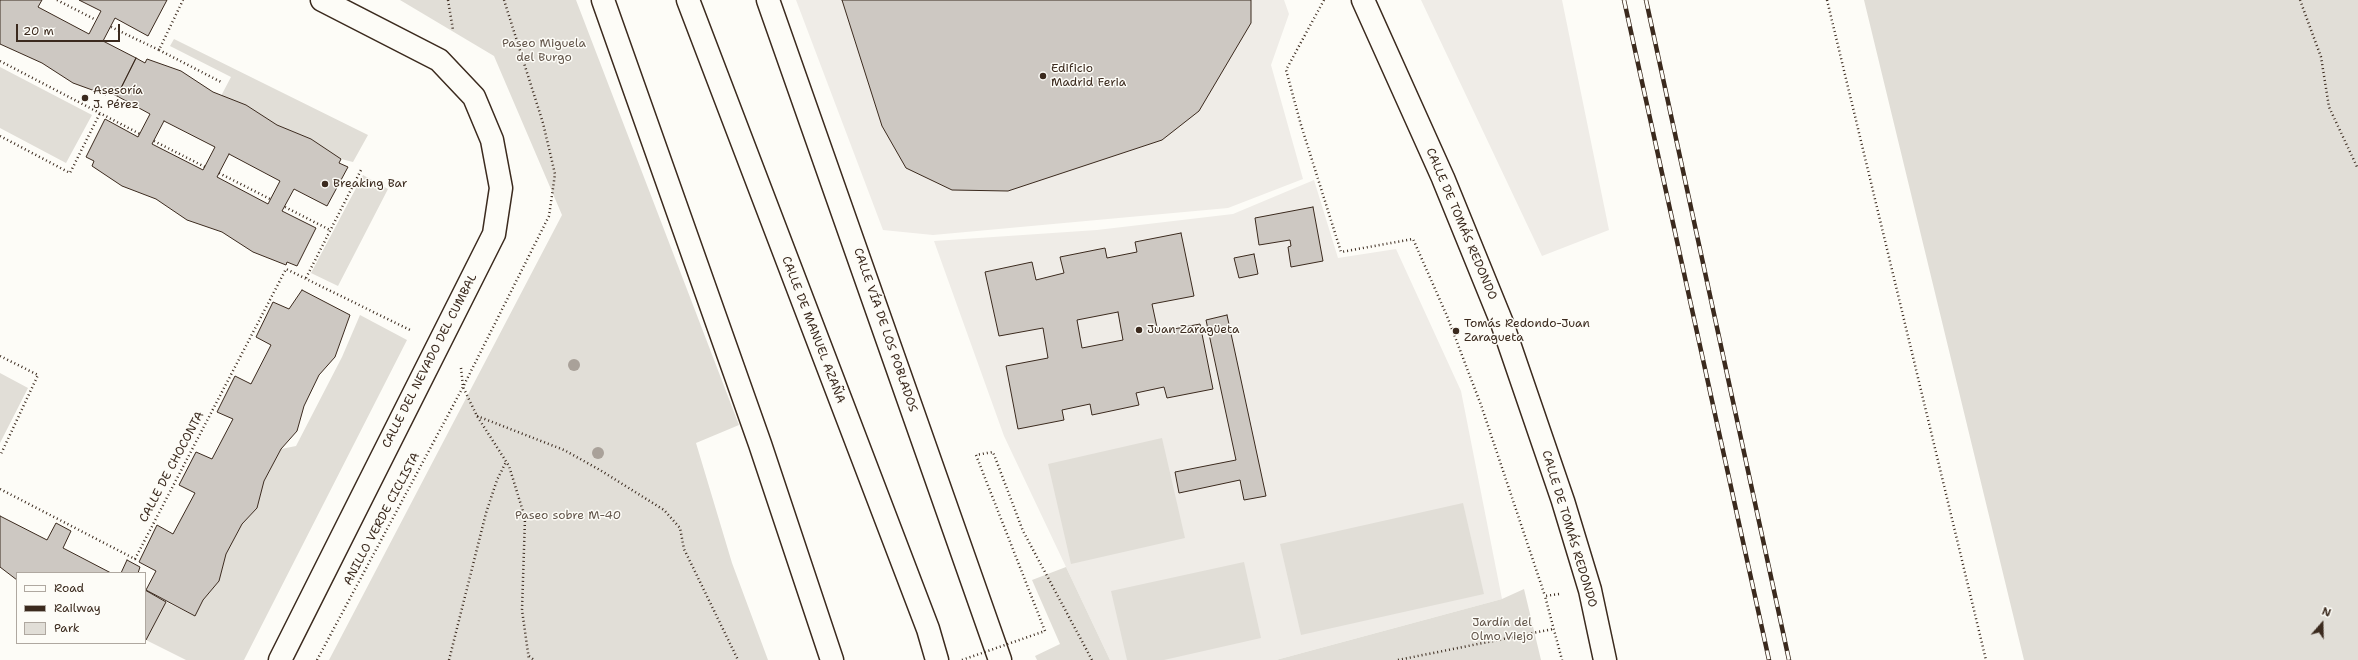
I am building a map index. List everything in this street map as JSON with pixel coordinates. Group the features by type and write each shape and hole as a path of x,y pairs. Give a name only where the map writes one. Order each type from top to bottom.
{"main road":[{"name":"CALLE DEL NEVADO DEL CUMBAL","path":"280,660 494,234 501,188 492,140 474,97 439,60 322,0"},
{"path":"603,0 758,436 829,654"},
{"name":"CALLE DE MANUEL AZAÑA","path":"688,0 928,629 937,660"},
{"name":"CALLE VÍA DE LOS POBLADOS","path":"768,0 867,277 1000,660"},
{"name":"CALLE DE TOMÁS REDONDO","path":"1363,0 1443,178 1502,323 1563,501 1590,590 1605,660"},
{"path":"928,629 942,660"}],"path":[{"path":"57,0 96,20"},
{"path":"159,50 184,0"},
{"path":"448,0 454,30"},
{"path":"1324,0 1286,70 1301,125 1341,252 1413,239 1447,316 1481,405 1545,596 1562,660"},
{"path":"1827,0 1986,660"},
{"path":"2300,0 2321,56 2329,107 2358,169"},
{"path":"111,27 221,82"},
{"path":"0,61 140,134"},
{"path":"0,136 70,173 100,113"},
{"path":"154,140 205,166"},
{"path":"361,170 306,278 416,333"},
{"path":"219,174 270,199"},
{"path":"285,207 330,230"},
{"name":"CALLE DE CHOCONTA","path":"0,489 135,559 286,269 306,278"},
{"path":"0,356 38,375 0,456"},
{"path":"460,361 463,387 477,416 506,462 525,518 522,610 529,660"},
{"name":"ANILLO VERDE CICLISTA","path":"318,660 463,387"},
{"path":"477,416 564,450 600,470 664,510 680,528 684,549 738,660"},
{"path":"962,660 1045,630 976,455 993,452 1023,531 1092,660"},
{"path":"449,660 486,513 497,480 506,462"},
{"path":"1545,596 1590,590"},
{"path":"1398,660 1553,629"},
{"path":"529,655 534,660"}],"shaded area":[{"path":"796,0 1284,0 1289,14 1271,65 1303,179 1228,208 933,235 883,230"},
{"path":"1421,0 1562,0 1609,230 1542,256"},
{"path":"1314,180 1338,258 1396,249 1461,391 1502,599 1276,660 1110,660 1004,436 934,241 1097,230 1233,214"}],"green space":[{"name":"Paseo sobre M-40","path":"400,0 576,0 739,425 696,443 732,563 768,660 329,660 562,215 494,56"},
{"path":"1864,0 2358,0 2358,660 2024,660"},
{"path":"174,39 368,135 353,162 341,159 311,139 277,125 246,105 221,96 231,77 170,46"},
{"path":"0,67 92,115 66,163 0,128"},
{"path":"363,175 388,189 338,286 311,273"},
{"path":"360,315 407,340 244,660 186,660 146,640 166,602 195,616 203,600 219,581 226,554 242,524 257,508 264,481 281,449 296,446 342,357"},
{"path":"0,373 28,388 0,443"},
{"path":"1162,438 1185,538 1071,564 1048,464"},
{"path":"1463,503 1484,594 1301,635 1280,544"},
{"path":"1244,562 1261,638 1164,660 1127,660 1111,591"},
{"path":"1066,567 1110,660 1037,660 1035,656 1060,644 1032,580"},
{"name":"Jardín del Olmo Viejo","path":"1524,589 1541,660 1276,660 1502,599"}],"building":[{"path":"0,0 42,0 38,7 89,34 101,11 79,0 167,0 148,36 115,18 103,41 136,58 117,96 109,92 106,95 73,83 42,63 0,44"},
{"name":"Edificio Madrid Feria","path":"842,0 1251,0 1251,23 1199,111 1162,140 1008,191 952,190 906,168 882,126"},
{"path":"136,58 145,63 147,59 181,71 213,92 246,105 277,125 311,139 341,159 339,163 348,167 327,206 294,189 282,211 316,228 297,266 287,262 286,265 253,252 222,232 187,220 156,199 122,186 92,166 94,161 86,157 105,119 138,137 150,114 117,96","holes":["164,121 215,147 203,170 152,144","229,154 280,181 268,204 217,177"]},
{"path":"1313,207 1323,261 1291,267 1288,247 1291,246 1290,240 1259,245 1255,218"},
{"name":"Juan Zaragüeta","path":"1181,233 1194,296 1152,304 1158,332 1200,324 1213,389 1167,398 1164,387 1136,393 1139,405 1092,415 1090,404 1062,410 1064,420 1018,429 1006,366 1048,358 1043,328 999,336 985,272 1032,262 1036,280 1064,273 1060,257 1105,248 1107,258 1137,252 1135,242","holes":["1118,312 1123,340 1082,348 1077,320"]},
{"path":"1254,254 1258,274 1239,278 1234,258"},
{"path":"302,290 350,315 335,357 319,375 304,406 297,431 281,449 264,481 257,508 242,524 226,554 219,581 203,600 195,616 146,590 156,571 139,562 157,525 173,534 195,493 179,485 196,452 212,459 233,419 217,412 235,376 251,384 271,345 256,337 273,302 289,309"},
{"path":"1227,315 1266,496 1244,500 1240,480 1179,493 1175,472 1236,460 1206,320"},
{"path":"0,516 47,540 56,523 71,531 63,548 109,572 16,572 16,579 0,567"},
{"path":"127,560 140,567 138,572 121,572"},
{"path":"146,591 166,602 146,640"}],"railway":[{"path":"1624,0 1769,660"},
{"path":"1646,0 1789,660"}],"place":[{"name":"Edificio Madrid Feria","path":"1043,76"},
{"name":"Asesoría J. Pérez","path":"85,98"},
{"name":"Breaking Bar","path":"325,184"},
{"name":"Juan Zaragüeta","path":"1139,330"},
{"name":"Tomás Redondo-Juan Zaragueta","path":"1456,331"}],"park label":[{"name":"Paseo Miguela del Burgo","path":"544,51"}]}
